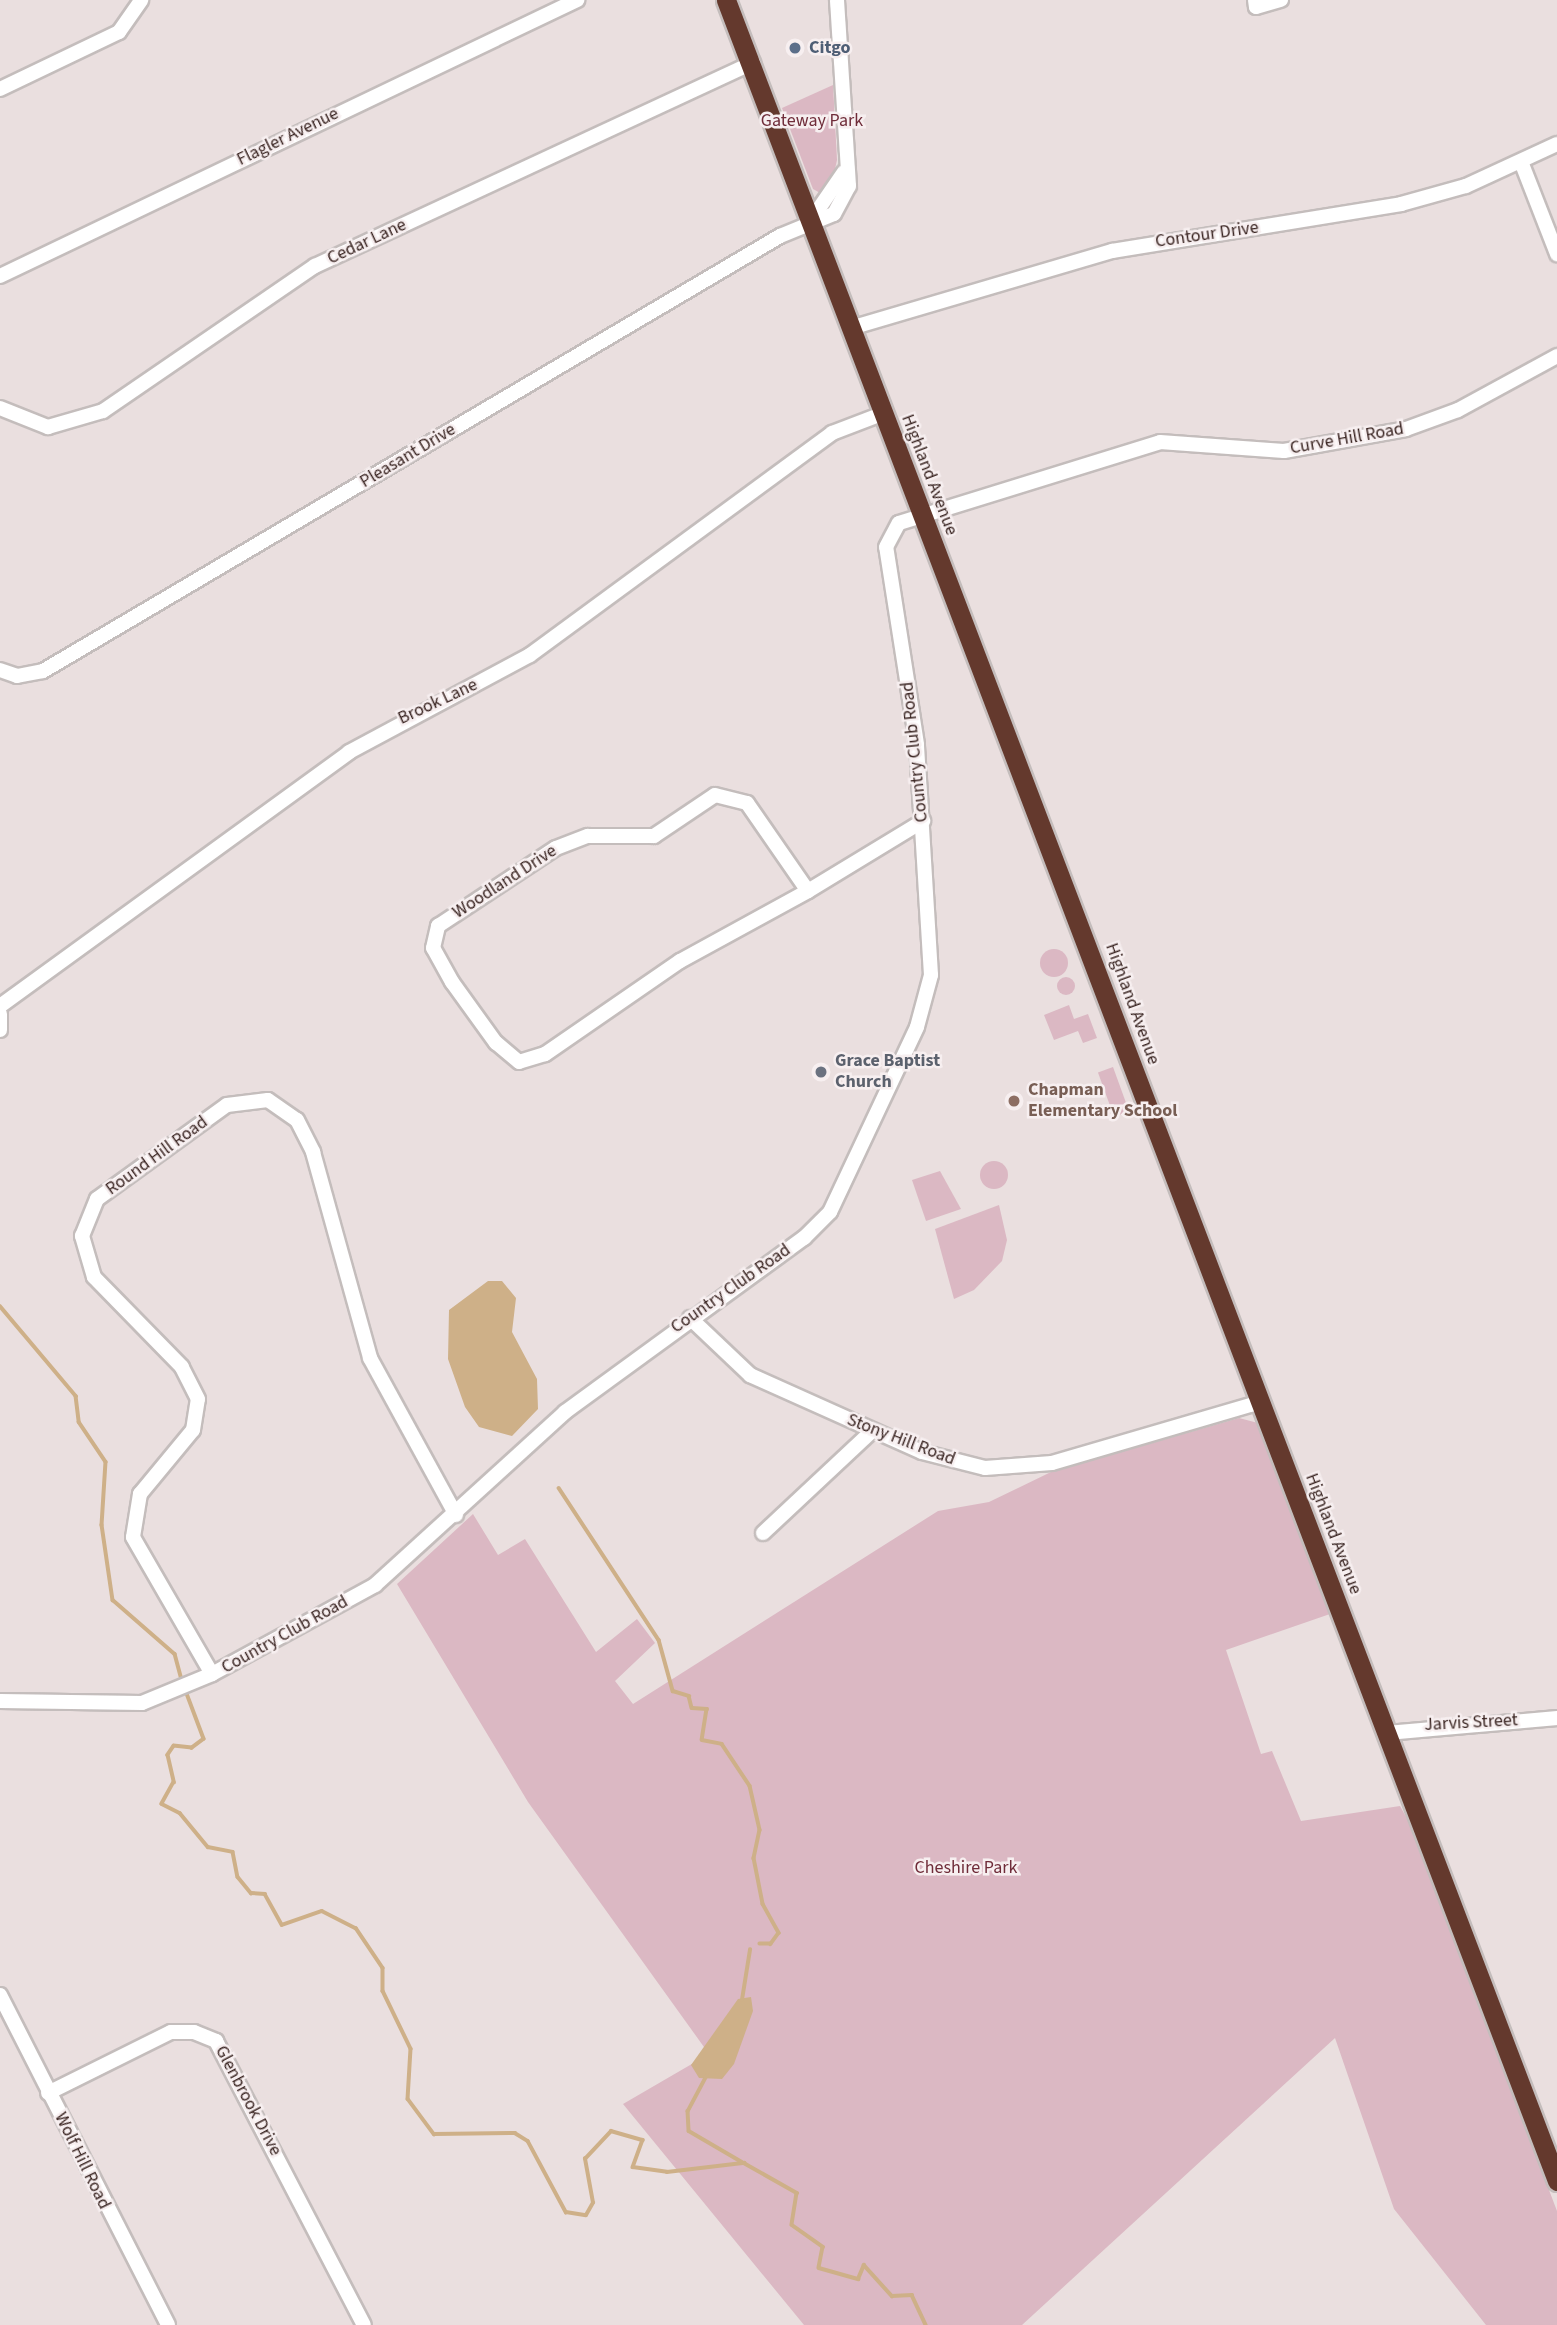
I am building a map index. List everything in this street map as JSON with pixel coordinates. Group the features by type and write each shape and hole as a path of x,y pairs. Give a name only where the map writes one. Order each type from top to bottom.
{"highway":[{"name":"Highland Avenue","path":"726,0 753,63 854,327 921,513 1038,807 1260,1402 1557,2181"}],"street":[{"path":"0,89 118,32 141,0"},
{"name":"Flagler Avenue","path":"0,276 578,0"},
{"path":"811,220 844,172 837,0"},
{"path":"1255,0 1256,7 1281,0"},
{"name":"Cedar Lane","path":"0,408 48,427 103,411 315,266 753,63"},
{"name":"Contour Drive","path":"854,327 1112,251 1334,219 1466,186 1522,164 1557,144"},
{"path":"1522,164 1557,254"},
{"name":"Pleasant Drive","path":"0,670 17,676 43,671 811,220"},
{"name":"Curve Hill Road","path":"921,513 1160,442 1284,451 1406,429 1458,410 1557,356"},
{"name":"Brook Lane","path":"0,1006 349,752 530,655 832,433 884,413"},
{"name":"Country Club Road","path":"0,1701 114,1707 173,1692 387,1577 556,1419 816,1228 853,1171 929,989 932,943 917,744 886,547 899,523 921,513"},
{"name":"Woodland Drive","path":"808,891 747,803 715,795 654,836 588,835 556,848 438,926 433,948 496,1043 519,1062 545,1054 680,961 808,891 923,821"},
{"path":"0,1014 0,1030"},
{"name":"Round Hill Road","path":"205,1677 133,1537 140,1494 193,1430 198,1399 182,1367 94,1277 82,1236 97,1199 227,1105 268,1100 297,1119 313,1152 370,1358 456,1515"},
{"name":"Stony Hill Road","path":"690,1318 750,1375 870,1432 947,1461 1018,1469 1260,1402"},
{"path":"763,1533 870,1432"},
{"name":"Jarvis Street","path":"1387,1733 1557,1718"},
{"name":"Wolf Hill Road","path":"0,1995 168,2325"},
{"name":"Glenbrook Drive","path":"48,2093 171,2032 216,2041 364,2325"}],"green space":[{"name":"Gateway Park","path":"833,85 837,160 831,187 822,194 813,189 782,108"},
{"path":"1054,949 1064,953 1068,963 1064,973 1054,977 1044,973 1040,963 1044,953"},
{"path":"1062,977 1070,977 1075,986 1073,993 1062,995 1057,990 1057,982"},
{"path":"1069,1005 1074,1019 1088,1014 1097,1038 1083,1043 1078,1031 1054,1040 1044,1015"},
{"path":"1113,1067 1129,1111 1114,1117 1098,1072"},
{"path":"994,1161 1004,1165 1008,1175 1004,1185 994,1189 984,1185 980,1175 984,1165"},
{"path":"940,1171 961,1209 926,1221 912,1180"},
{"path":"999,1205 1007,1240 1002,1261 974,1290 954,1299 935,1229"},
{"name":"Cheshire Park","path":"1239,1418 1258,1423 1330,1614 1226,1650 1261,1754 1272,1751 1301,1821 1400,1806 1409,1822 1557,2211 1557,2325 1486,2325 1394,2209 1335,2038 1022,2325 804,2325 623,2104 709,2054 528,1802 397,1584 473,1514 498,1555 525,1539 596,1652 637,1619 655,1643 615,1681 633,1704 938,1511 989,1502 1051,1472"}],"shaded area":[{"path":"488,1281 502,1281 516,1298 512,1332 537,1379 538,1409 512,1436 479,1427 465,1407 448,1359 449,1310"},
{"path":"751,1997 753,2011 734,2064 722,2079 699,2078 691,2065 738,1999"}],"waterway":[{"path":"0,1306 76,1396 79,1422 106,1462 102,1525 113,1600 175,1654 183,1683"},
{"path":"559,1488 659,1640 673,1691 689,1696 692,1708 707,1709 702,1740 722,1744 750,1786 760,1830 754,1858 763,1904 779,1933 771,1944 760,1944"},
{"path":"186,1691 204,1739 192,1748 174,1746 168,1755 174,1782 162,1804 180,1813 208,1847 233,1852 238,1877 251,1893 265,1894 282,1925 322,1911 356,1928 383,1968 383,1991 411,2049 408,2099 434,2134 515,2133 528,2141 566,2212 586,2215 593,2203 585,2159 611,2131 643,2140 633,2167 667,2172 744,2163 797,2193 792,2225 823,2247 819,2268 858,2279 864,2265 892,2296 912,2295 926,2325"},
{"path":"742,2000 750,1950"},
{"path":"707,2076 688,2111 689,2131 742,2162"}],"place":[{"name":"Citgo","path":"795,48"},
{"name":"Grace Baptist Church","path":"821,1072"},
{"name":"Chapman Elementary School","path":"1014,1101"}]}
